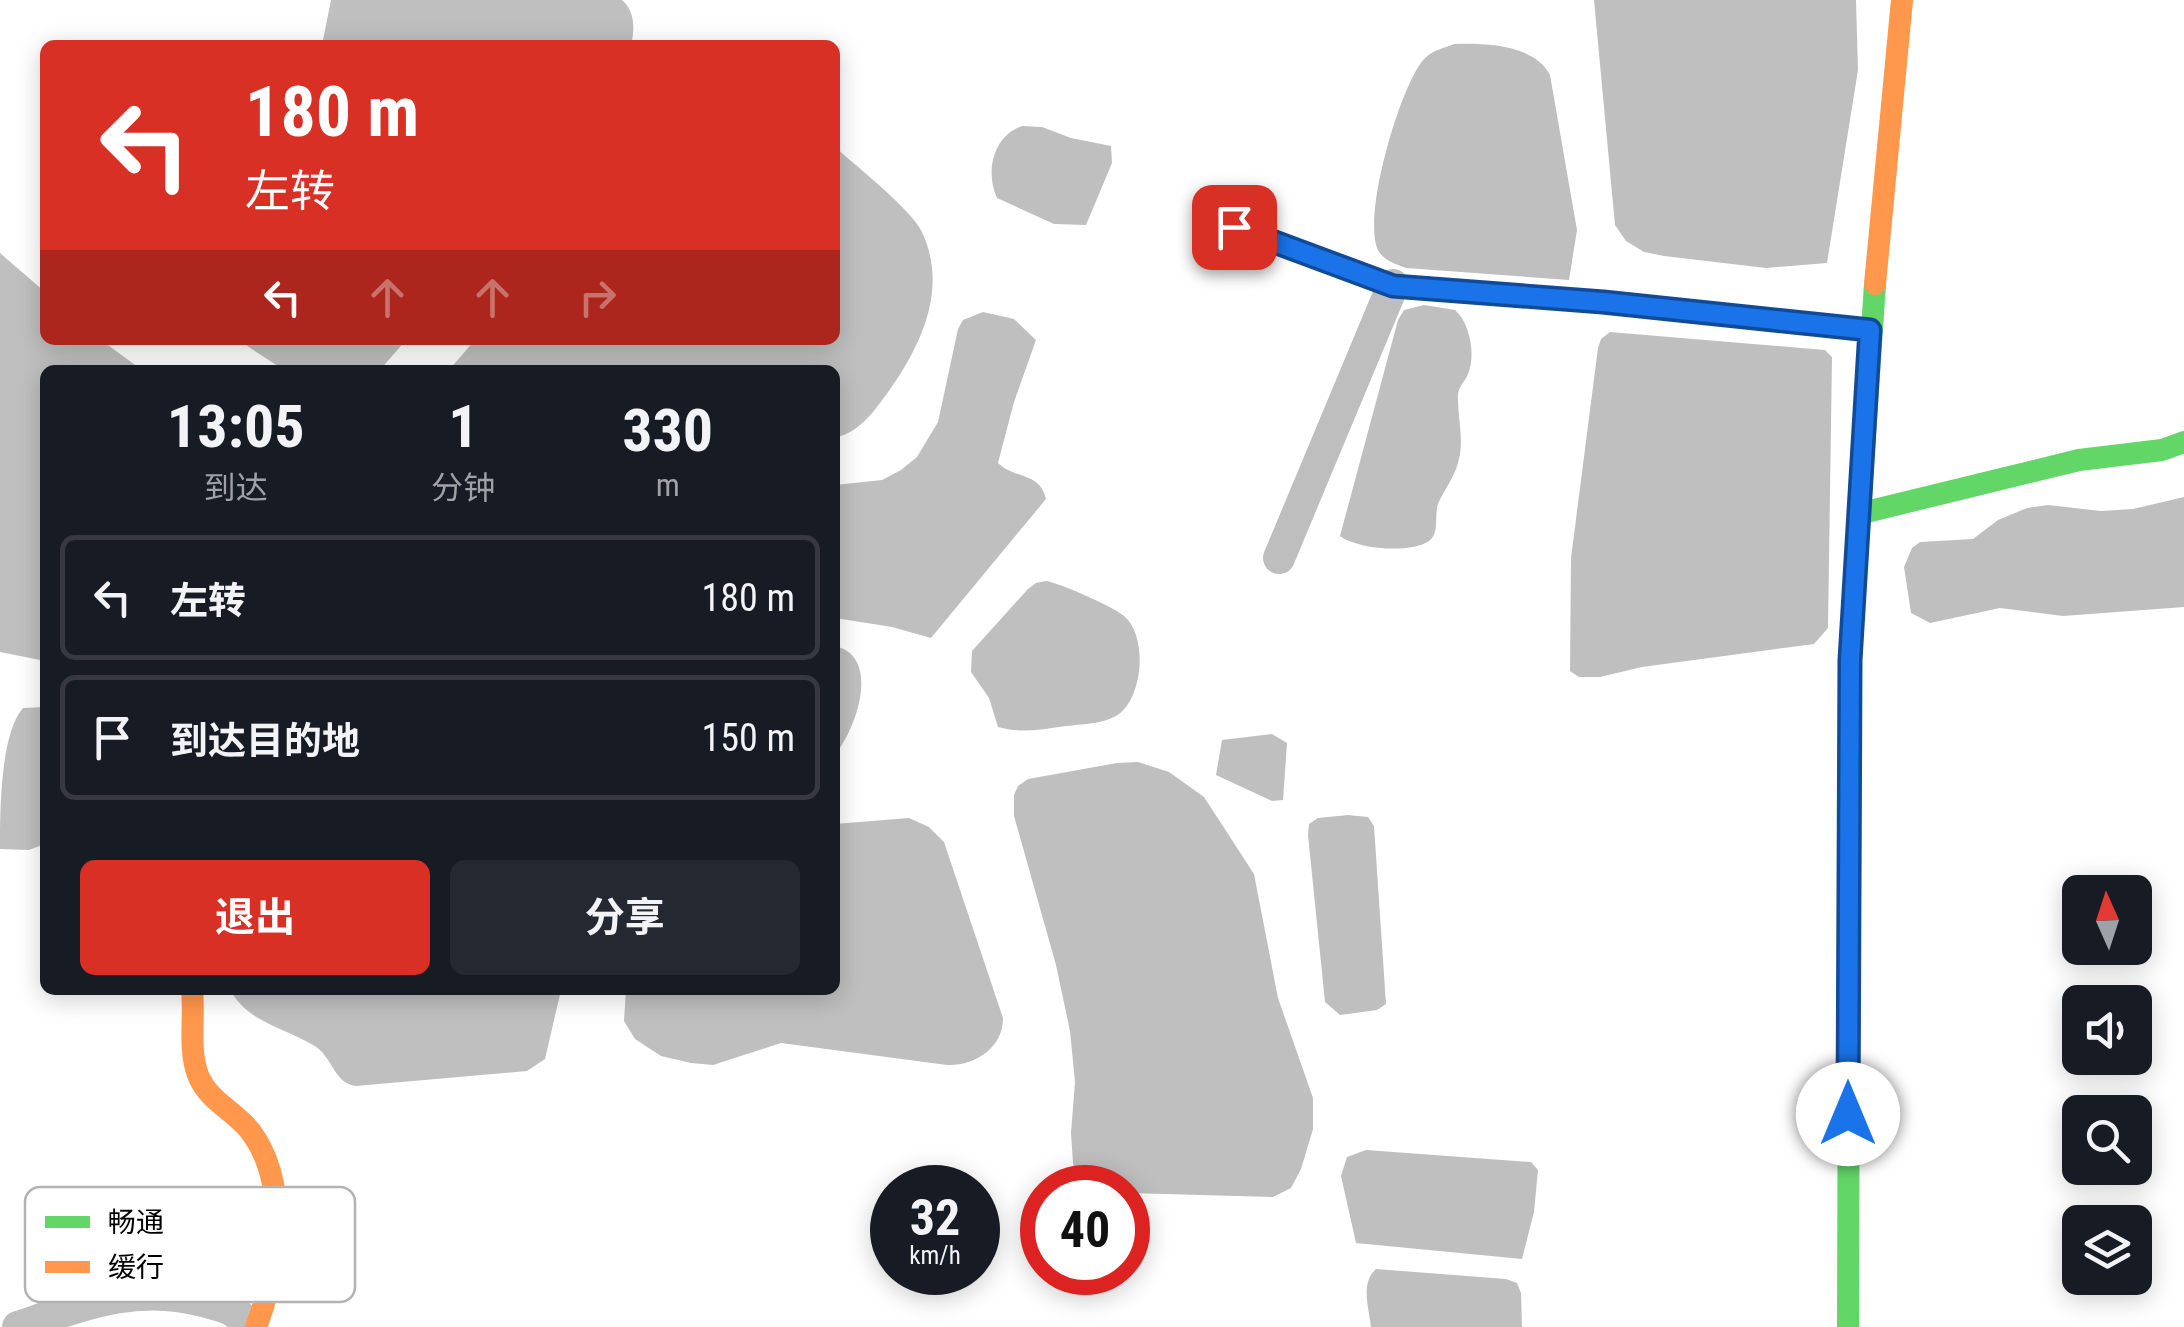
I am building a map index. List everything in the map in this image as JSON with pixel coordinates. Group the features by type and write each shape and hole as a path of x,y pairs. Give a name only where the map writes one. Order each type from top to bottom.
{"street":[{"path":"1848,1327 1850,660 1870,330 1902,0"},
{"path":"1234,227 1393,286 1603,302 1870,330"},
{"path":"1279,558 1393,286"},
{"path":"1858,514 2079,460 2162,450 2184,442"},
{"path":"192,995 198,1073 210,1095 256,1138 273,1187"},
{"path":"18,1327 92,1302"},
{"path":"208,1302 228,1307 252,1327 266,1302"}],"shaded area":[{"path":"331,0 622,0 633,21 632,40 323,40"},
{"path":"1594,0 1856,0 1858,70 1827,263 1766,268 1664,256 1644,252 1626,241 1615,225"},
{"path":"1454,44 1493,45 1521,51 1543,65 1550,75 1577,230 1569,280 1406,268 1379,252 1375,212 1379,183 1405,94 1425,58"},
{"path":"1022,126 1042,127 1111,146 1112,163 1086,225 1054,224 997,198 992,177 994,156 1004,138"},
{"path":"840,151 916,223 930,254 933,275 927,318 910,358 875,409 840,436 840,365 453,365 471,345 840,345"},
{"path":"0,253 40,288 40,345 108,345 135,365 40,365 40,660 0,652"},
{"path":"1424,305 1455,310 1470,340 1470,366 1458,394 1458,463 1438,504 1429,541 1397,549 1358,544 1340,536 1398,320 1404,310"},
{"path":"983,312 1014,319 1036,340 998,463 1038,484 1046,499 931,638 840,619 840,484 882,480 917,457 938,422 963,320"},
{"path":"1610,332 1825,350 1832,357 1828,628 1814,644 1642,667 1600,677 1579,677 1570,671 1571,558 1598,348"},
{"path":"246,345 402,345 384,365 276,365"},
{"path":"2184,497 2184,607 2063,616 2000,608 1930,623 1911,613 1904,567 1912,548 1920,542 1973,539 1998,520 2027,508 2048,505 2101,511 2133,509"},
{"path":"1046,581 1110,607 1132,625 1140,666 1133,694 1119,714 1098,722 1028,730 998,727 989,698 971,672 972,651 1028,589"},
{"path":"840,648 858,664 861,678 857,712 840,748"},
{"path":"40,707 40,846 29,850 0,849 6,755 15,720 23,708"},
{"path":"1272,734 1287,743 1283,800 1272,801 1216,775 1222,740"},
{"path":"1138,762 1169,772 1204,797 1254,874 1278,998 1313,1098 1313,1129 1301,1169 1291,1188 1273,1197 1150,1194 1150,1165 1073,1165 1071,1133 1075,1082 1070,1031 1056,965 1014,816 1014,795 1028,779"},
{"path":"1368,817 1374,826 1386,1004 1377,1010 1340,1015 1325,1002 1308,835 1309,824 1318,818"},
{"path":"909,818 929,827 944,842 1003,1018 993,1046 968,1062 947,1065 781,1043 713,1065 661,1056 635,1039 624,1021 626,995 840,995 840,824"},
{"path":"234,995 560,995 545,1059 527,1071 356,1086 342,1080 320,1050 257,1017"},
{"path":"1366,1150 1531,1162 1538,1170 1534,1212 1522,1259 1356,1243 1341,1176 1347,1157"},
{"path":"1376,1269 1517,1283 1522,1327 1371,1327 1367,1288"}],"traffic: fast":[{"path":"1234,227 1393,285 1871,330"},
{"path":"1848,1327 1850,660 1875,284"},
{"path":"1858,514 2079,460 2162,450 2184,442"}],"traffic: slow":[{"path":"1875,284 1902,0"},
{"path":"192,995 192,1044 198,1075 208,1092 251,1132 263,1153 273,1187"},
{"path":"256,1327 264,1302"}],"route":[{"path":"1234,227 1393,286 1603,302 1870,330 1850,660 1848,1114"}]}
